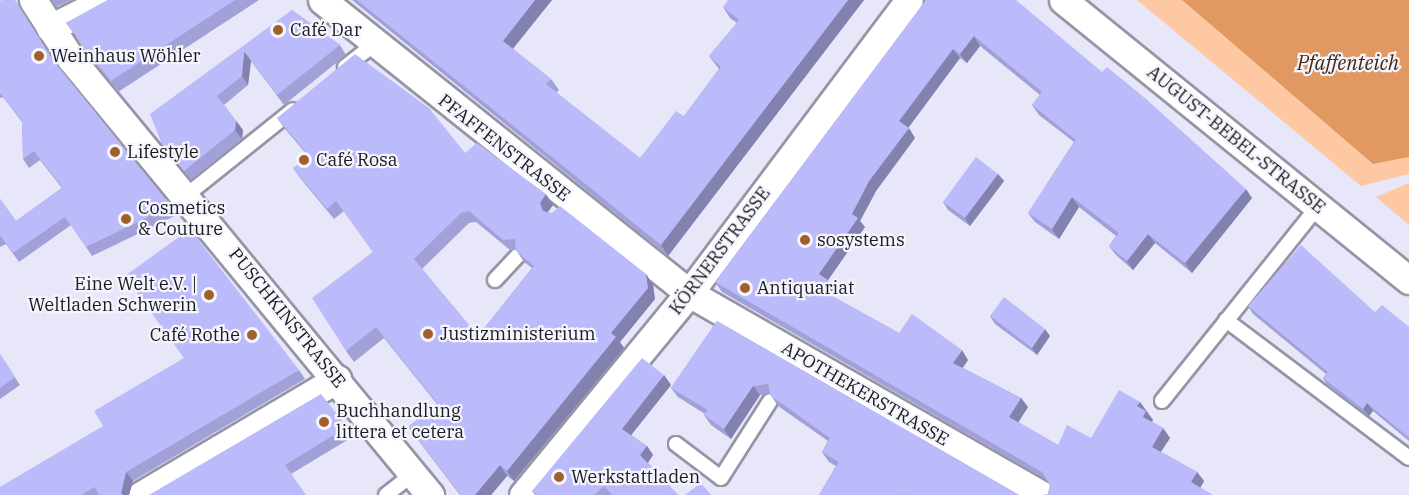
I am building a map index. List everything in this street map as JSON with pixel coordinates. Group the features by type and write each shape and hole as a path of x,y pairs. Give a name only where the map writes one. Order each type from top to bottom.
{"street":[{"name":"PUSCHKINSTRASSE","path":"33,0 50,28 188,194 421,485"},
{"path":"50,28 106,0"},
{"name":"PFAFFENSTRASSE","path":"322,0 567,204 689,293"},
{"name":"KÖRNERSTRASSE","path":"523,495 689,293 909,0"},
{"name":"AUGUST-BEBEL-STRASSE","path":"1063,0 1409,280"},
{"name":"APOTHEKERSTRASSE","path":"689,293 794,362 1040,495"},
{"path":"141,495 337,379"}],"lane":[{"path":"330,80 374,44"},
{"path":"188,194 303,101"},
{"path":"1162,401 1318,206"},
{"path":"495,280 518,256"},
{"path":"1226,320 1409,458"},
{"path":"676,444 721,478 770,401"},
{"path":"386,495 421,485"}],"shaded area":[{"path":"1137,0 1182,0 1373,164 1409,157 1409,174 1361,186"},
{"path":"1409,183 1409,225 1376,197"}],"water":[{"name":"Pfaffenteich","path":"1182,0 1409,0 1409,157 1373,164"}],"building":[{"path":"15,0 53,60 171,206 86,247 65,217 13,253 0,235 0,199 16,221 63,188 34,151 23,159 22,121 0,93 0,1"},
{"path":"108,0 235,0 111,81 66,23"},
{"path":"357,0 535,0 503,41 551,79 546,84 640,158 676,111 684,116 721,67 709,56 739,20 723,7 728,0 848,0 661,245"},
{"path":"926,0 1016,0 1102,72 1107,67 1146,99 1246,189 1185,263 1148,234 1127,261 1109,246 1119,233 1072,197 1052,229 1028,213 1076,140 1032,105 1042,92 974,36 960,54 953,49 899,121 909,128 869,181 852,214 858,218 819,274 829,281 822,291 899,333 912,314 962,350 953,363 1021,398 1009,417 1058,445 1067,425 1091,438 1119,390 1140,402 1137,406 1146,411 1143,417 1163,428 1152,447 1197,472 1191,482 1213,495 1042,495 1048,494 1050,485 1042,472 715,282"},
{"path":"292,10 340,45 277,95 244,51 242,76 217,96 236,121 235,130 184,171 161,142 150,114"},
{"path":"355,54 429,108 465,153 477,143 546,194 540,203 543,211 552,213 560,206 646,274 648,288 611,333 616,337 507,471 500,465 475,495 461,495 408,427 438,404 376,327 346,351 312,298 373,252 336,201 327,209 293,168 310,157 277,118","holes":["469,211 503,240 515,239 516,251 534,266 478,336 414,259 461,213"]},
{"path":"976,157 998,174 965,218 943,202"},
{"path":"190,229 299,370 126,472 121,493 123,495 99,495 95,487 81,495 0,495 0,487 103,426 94,411 184,358 125,276"},
{"path":"1301,245 1375,312 1382,305 1409,327 1409,438 1367,403 1363,409 1323,378 1328,372 1248,306"},
{"path":"1004,297 1045,329 1032,348 990,316"},
{"path":"717,321 1019,495 819,495 839,462 822,452 830,438 771,396 768,384 753,386 724,429 704,415 708,410 671,388"},
{"path":"0,354 15,377 0,388"},
{"path":"642,358 664,375 622,429 647,446 640,455 678,495 612,495 604,486 594,495 537,495 532,491"},
{"path":"321,394 347,427 285,465 306,495 149,495"},
{"path":"701,483 711,495 685,495"}],"place":[{"name":"Café Dar","path":"278,30"},
{"name":"Weinhaus Wöhler","path":"39,56"},
{"name":"Lifestyle","path":"115,152"},
{"name":"Café Rosa","path":"304,160"},
{"name":"Cosmetics & Couture","path":"126,219"},
{"name":"sosystems","path":"805,240"},
{"name":"Antiquariat","path":"745,288"},
{"name":"Eine Welt e.V. | Weltladen Schwerin","path":"209,295"},
{"name":"Justizministerium","path":"428,334"},
{"name":"Café Rothe","path":"252,335"},
{"name":"Buchhandlung littera et cetera","path":"324,422"},
{"name":"Werkstattladen","path":"559,477"}]}
